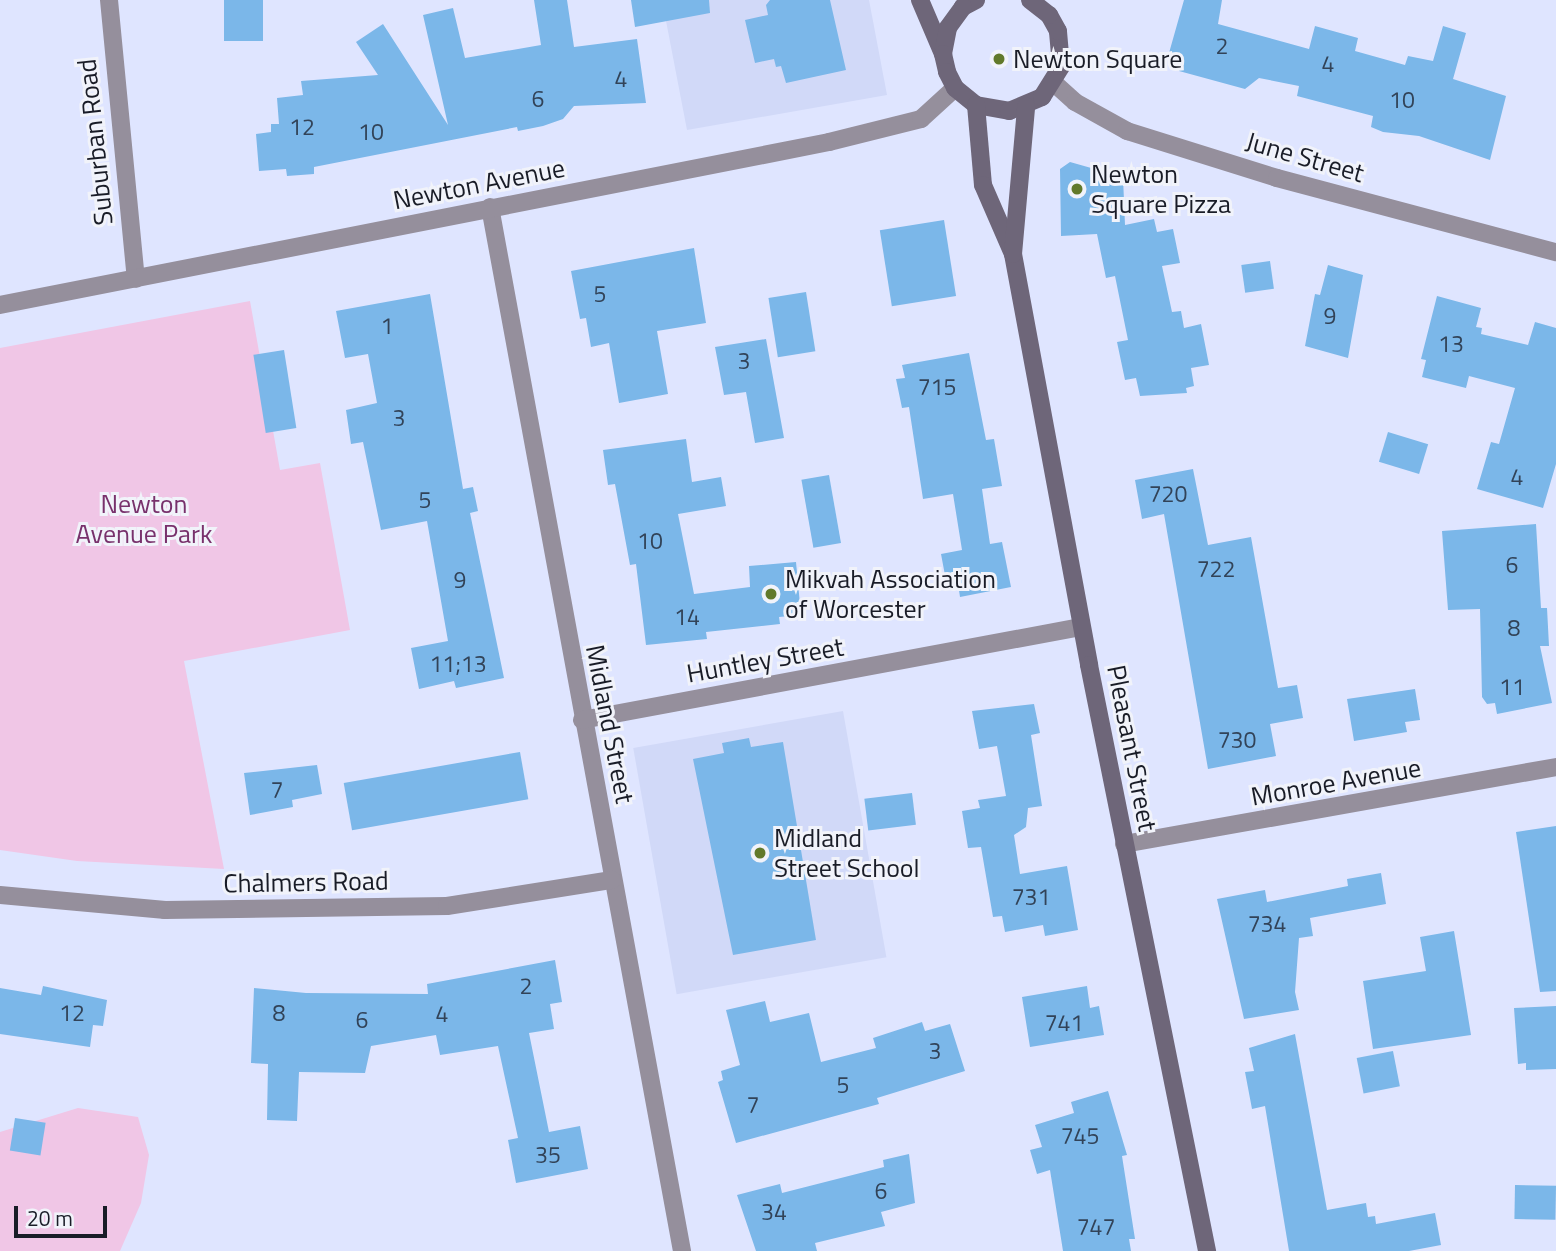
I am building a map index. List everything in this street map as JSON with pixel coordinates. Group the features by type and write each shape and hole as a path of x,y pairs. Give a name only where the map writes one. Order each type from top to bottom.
{"main road":[{"path":"920,0 955,88 976,105 993,111 1026,107 1054,83 1063,48 1049,15 1035,1"},
{"path":"943,54 948,29 963,7 976,0"},
{"name":"Pleasant Street","path":"976,105 982,185 1013,254 1081,627 1207,1251"},
{"name":"Pleasant Street","path":"1013,254 1026,107"}],"street":[{"name":"Suburban Road","path":"109,0 136,279"},
{"name":"June Street","path":"1054,83 1075,102 1127,131 1277,178 1556,252"},
{"name":"Newton Avenue","path":"0,305 841,140 921,119 955,88"},
{"name":"Midland Street","path":"490,207 582,720 682,1251"},
{"name":"Huntley Street","path":"582,720 1081,627"},
{"name":"Monroe Avenue","path":"1124,844 1556,767"},
{"name":"Chalmers Road","path":"0,895 164,910 447,906 612,880"}],"shaded area":[{"path":"662,0 869,0 887,95 687,130"},
{"name":"Midland Street School","path":"843,711 886,957 677,994 633,748"}],"green space":[{"name":"Newton Avenue Park","path":"250,301 280,470 320,463 350,630 184,661 224,869 77,861 0,850 0,348"},
{"path":"78,1108 138,1117 149,1155 141,1203 120,1251 0,1251 0,1132"}],"building":[{"path":"224,0 263,0 263,41 224,41"},
{"path":"534,0 567,0 574,47 637,39 646,103 574,106 563,119 543,126 518,131 517,127 314,167 314,174 287,176 286,169 259,171 256,134 271,132 271,124 279,124 277,98 303,95 301,81 378,75 356,42 383,24 448,125 423,15 453,8 465,58 541,45"},
{"path":"631,0 709,0 710,13 635,27"},
{"path":"770,0 830,0 846,70 786,83 781,66 776,67 774,59 755,63 745,20 768,15 766,5"},
{"path":"1184,0 1222,0 1218,24 1309,49 1315,26 1358,38 1355,51 1405,65 1408,56 1433,61 1443,26 1466,33 1453,79 1506,96 1490,160 1419,136 1383,132 1371,127 1373,116 1297,96 1299,86 1259,78 1245,89 1179,71 1183,57 1169,53"},
{"path":"1070,162 1123,177 1125,225 1154,219 1157,232 1173,229 1180,263 1162,266 1172,312 1181,311 1184,328 1201,324 1209,365 1191,368 1194,386 1186,388 1187,393 1140,396 1136,378 1125,380 1117,342 1128,340 1115,276 1106,278 1097,234 1061,236 1060,169"},
{"path":"944,220 956,296 892,306 880,230"},
{"path":"694,248 706,323 657,331 668,394 619,403 609,343 591,347 586,318 580,319 571,271"},
{"path":"1270,261 1274,289 1245,293 1241,265"},
{"path":"1328,265 1363,275 1348,358 1305,346 1315,294 1320,295"},
{"path":"806,292 815,351 778,357 768,298"},
{"path":"430,294 463,489 473,487 478,511 470,513 504,678 456,688 454,681 419,689 411,648 448,641 427,521 381,530 363,442 351,444 346,410 377,403 368,354 345,358 336,311"},
{"path":"1437,296 1481,308 1476,327 1482,328 1481,334 1528,345 1535,322 1556,328 1556,464 1543,508 1477,489 1491,442 1499,444 1515,388 1469,376 1466,388 1422,377 1426,360 1421,359"},
{"path":"766,339 784,438 755,443 746,392 724,395 715,347"},
{"path":"284,350 296,428 266,433 253,355"},
{"path":"969,353 986,440 994,439 1002,486 982,489 990,544 1002,542 1011,587 960,597 958,584 947,586 941,554 962,550 953,494 923,499 909,407 902,408 896,379 905,378 902,365"},
{"path":"1388,432 1428,444 1419,474 1379,462"},
{"path":"686,439 692,482 721,477 726,506 678,514 694,594 750,587 749,566 796,562 801,615 779,617 780,624 706,632 707,639 646,645 636,564 630,565 615,484 608,485 603,450"},
{"path":"1193,469 1208,545 1251,537 1278,688 1297,685 1303,718 1270,724 1276,756 1208,769 1164,514 1142,519 1135,480"},
{"path":"829,475 841,543 813,548 801,480"},
{"path":"1536,524 1541,608 1547,608 1549,646 1540,646 1552,703 1497,714 1495,703 1487,704 1482,697 1480,609 1448,610 1442,531"},
{"path":"1415,689 1420,720 1405,722 1407,732 1354,741 1347,699"},
{"path":"1034,704 1040,733 1031,735 1042,806 1028,808 1026,827 1014,835 1020,874 1067,866 1078,930 1045,936 1043,925 1005,932 1002,916 993,917 981,847 968,848 962,811 980,808 978,800 1006,796 997,746 979,749 972,711"},
{"path":"749,738 751,747 783,742 816,940 733,955 693,759 724,753 722,743"},
{"path":"520,752 528,799 352,830 344,783"},
{"path":"317,765 322,794 292,800 293,807 250,815 244,773"},
{"path":"912,793 916,825 868,831 864,799"},
{"path":"1556,826 1556,991 1540,992 1516,832"},
{"path":"1381,873 1386,904 1310,918 1313,936 1299,938 1295,992 1299,1010 1244,1019 1217,899 1265,890 1267,902 1348,886 1347,879"},
{"path":"1454,931 1471,1035 1373,1049 1363,981 1426,971 1420,937"},
{"path":"555,960 562,1002 550,1004 554,1029 529,1033 549,1132 580,1126 588,1169 516,1183 508,1140 518,1138 498,1046 440,1055 436,1035 371,1046 365,1073 299,1072 297,1121 267,1120 268,1064 251,1063 254,988 306,993 428,994 427,984"},
{"path":"43,986 107,1000 103,1026 93,1025 90,1047 0,1034 0,988 41,995"},
{"path":"1087,986 1090,1008 1099,1006 1104,1035 1030,1047 1022,997"},
{"path":"765,1001 770,1022 809,1013 821,1062 876,1048 873,1038 922,1022 925,1031 950,1024 965,1071 877,1098 879,1104 736,1143 718,1082 723,1080 721,1071 740,1065 726,1010"},
{"path":"1556,1006 1556,1069 1526,1070 1526,1063 1518,1064 1514,1008"},
{"path":"1295,1034 1327,1210 1366,1203 1368,1217 1375,1216 1376,1224 1435,1213 1441,1245 1409,1251 1289,1251 1265,1106 1252,1109 1245,1072 1254,1071 1249,1048"},
{"path":"1393,1051 1400,1086 1364,1093 1357,1058"},
{"path":"1108,1091 1127,1155 1122,1156 1135,1239 1129,1239 1131,1251 1063,1251 1050,1170 1037,1174 1030,1150 1042,1147 1035,1125 1074,1113 1071,1102"},
{"path":"15,1118 46,1123 40,1155 10,1151"},
{"path":"909,1154 915,1203 881,1212 885,1226 815,1243 817,1251 756,1251 737,1195 780,1184 782,1193 884,1167 883,1160"},
{"path":"1515,1185 1556,1186 1555,1220 1514,1219"}],"place":[{"name":"Newton Square","path":"999,59"},
{"name":"Newton Square Pizza","path":"1077,189"},
{"name":"Mikvah Association of Worcester","path":"771,594"},
{"name":"Midland Street School","path":"760,853"}]}
